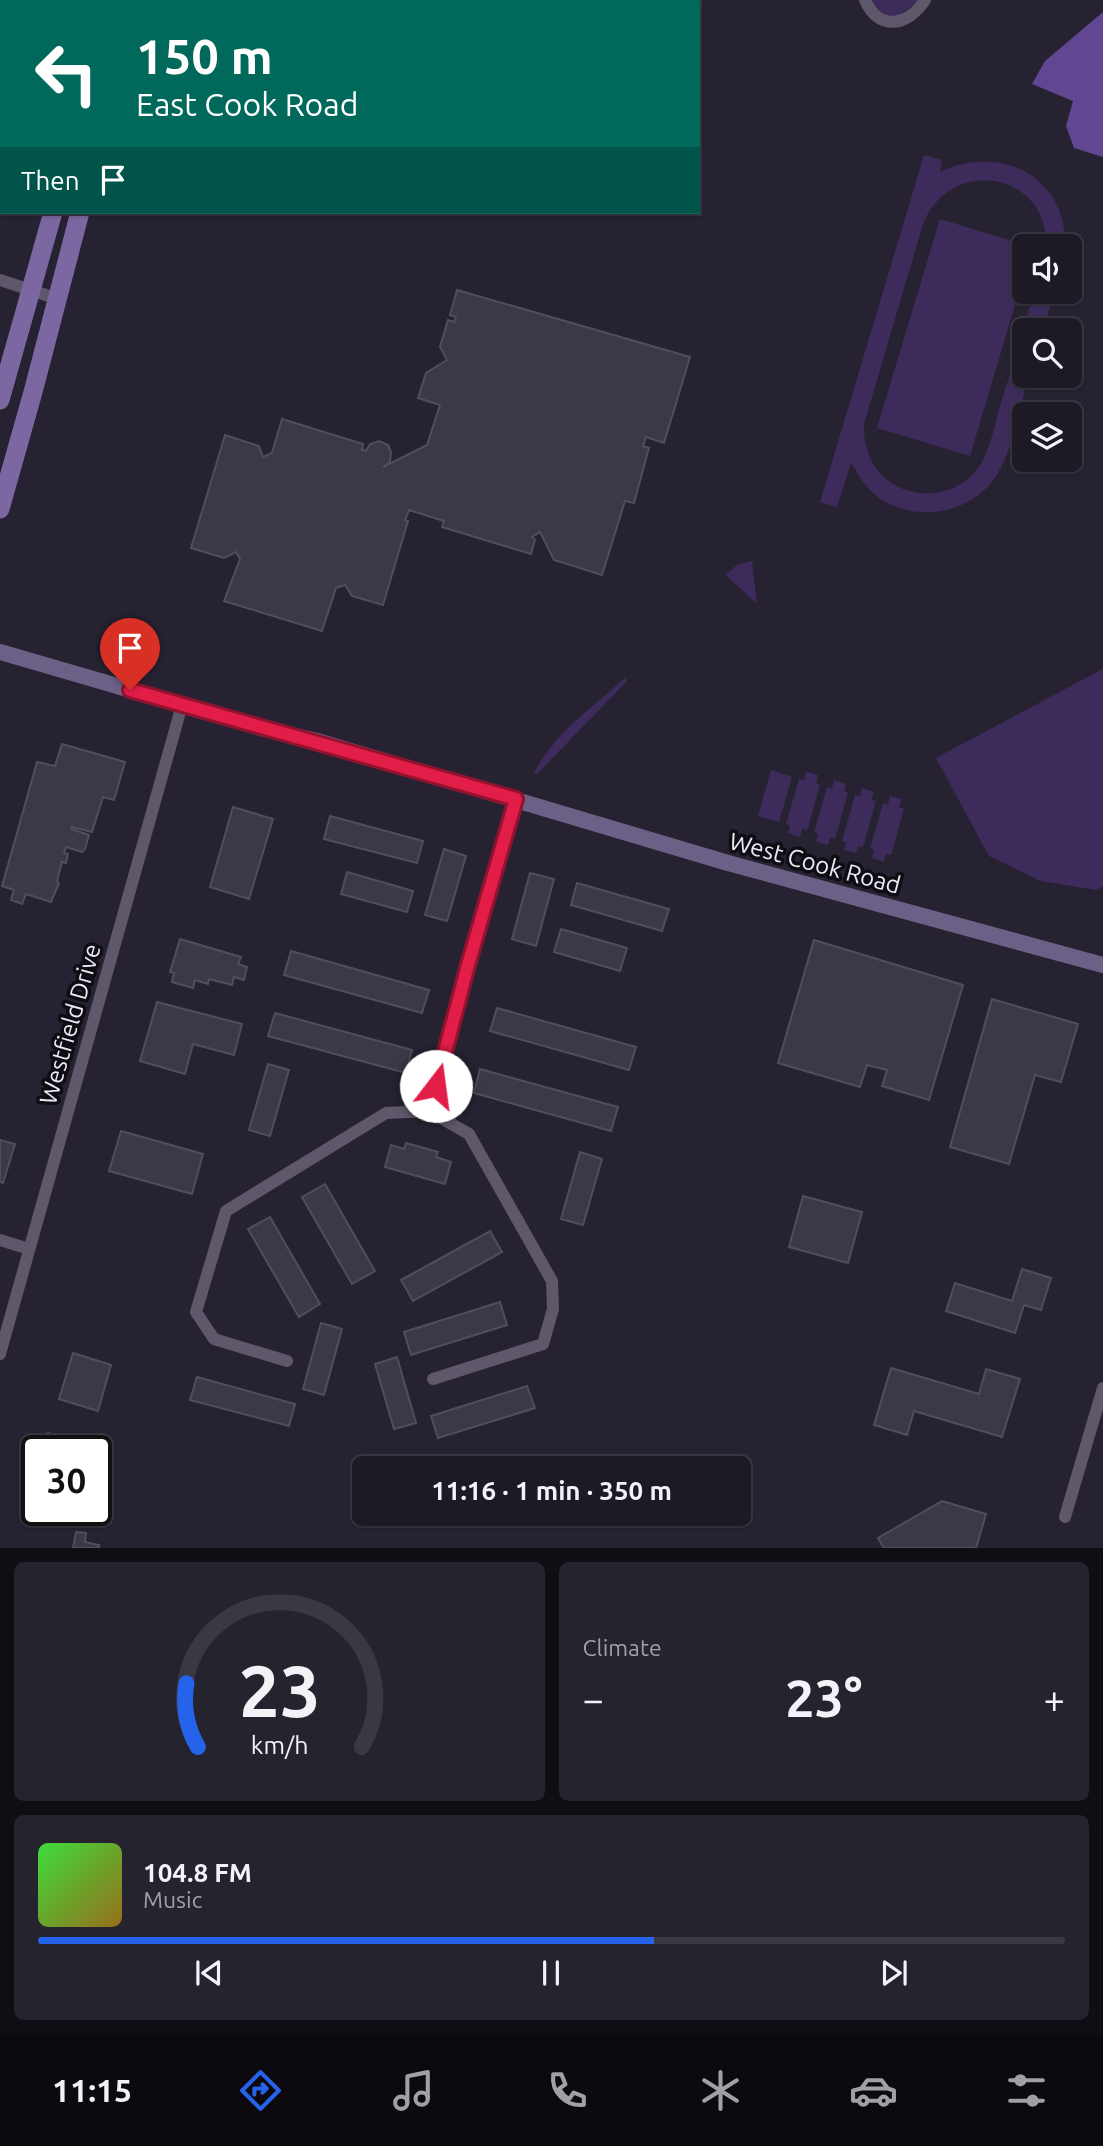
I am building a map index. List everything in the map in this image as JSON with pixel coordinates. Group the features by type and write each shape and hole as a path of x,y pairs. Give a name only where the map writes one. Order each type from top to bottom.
{"main road":[{"path":"0,400 51,214"},
{"path":"0,509 79,214"},
{"name":"West Cook Road","path":"0,652 265,729 317,741 728,863 1103,965"}],"street":[{"path":"865,0 874,13 885,20 897,21 916,13 925,0"},
{"path":"0,280 58,299"},
{"name":"Westfield Drive","path":"0,1354 182,705"},
{"path":"429,1111 516,799"},
{"path":"287,1361 214,1339 196,1312 226,1211 386,1113 429,1111 469,1134 552,1281 553,1309 543,1343 433,1379"},
{"path":"0,1240 29,1249"},
{"path":"1065,1517 1103,1388"}],"shaded area":[{"path":"871,0 918,0 900,14 888,16 876,8"},
{"path":"1103,12 1103,157 1074,148 1066,126 1073,101 1032,84 1045,61"},
{"path":"924,155 942,160 940,172 962,164 985,162 1006,164 1026,172 1042,184 1055,201 1063,222 1064,234 1044,234 1043,221 1032,202 1016,188 996,181 975,181 954,188 936,202 923,224 864,424 865,442 870,458 886,479 914,492 948,490 968,479 985,456 1012,366 1012,388 1026,388 1022,402 1012,402 1012,438 1001,468 983,491 970,501 940,511 924,512 892,505 878,497 851,463 837,507 820,502"},
{"path":"940,219 1012,241 1012,304 1015,304 970,456 877,428"},
{"path":"1030,304 1051,304 1047,318 1026,318"},
{"path":"752,561 757,604 726,575 737,565"},
{"path":"1103,669 1103,886 1096,890 1041,881 989,856 936,758"},
{"path":"625,678 627,681 537,774 534,773 563,733"},
{"path":"771,770 792,777 779,822 758,816"},
{"path":"806,772 818,775 816,783 820,785 807,831 802,829 800,837 788,833 790,826 786,824 799,779 804,780"},
{"path":"834,780 846,784 844,791 848,793 835,839 830,837 828,845 816,842 818,834 814,832 827,787 832,788"},
{"path":"862,788 874,792 871,800 876,801 863,847 858,846 856,853 844,850 846,842 842,841 855,795 860,796"},
{"path":"890,796 902,799 899,807 904,809 891,855 886,854 884,862 872,858 874,850 870,848 883,803 888,804"}],"building":[{"path":"457,290 690,357 664,443 646,437 643,446 649,448 634,503 625,501 602,575 554,560 540,532 532,537 535,540 531,554 442,527 444,521 409,510 383,605 352,596 345,585 336,588 322,631 224,601 240,559 236,552 224,558 191,548 225,435 259,446 263,457 272,453 282,419 363,444 362,450 366,451 370,444 379,441 388,445 391,452 390,462 383,467 427,445 440,405 418,398 426,373 447,360 440,347 448,320 454,322 456,317 450,315"},
{"path":"62,744 125,762 114,800 103,797 92,832 72,827 71,829 89,835 82,852 66,847 66,863 62,862 57,881 59,883 51,902 26,894 22,904 11,900 14,890 2,886 37,762 55,766"},
{"path":"233,807 273,819 249,899 210,887"},
{"path":"330,816 423,841 417,863 324,839"},
{"path":"444,849 466,856 447,921 425,915"},
{"path":"347,872 413,891 407,912 341,894"},
{"path":"530,873 554,879 536,946 512,939"},
{"path":"577,883 669,909 662,931 571,905"},
{"path":"561,929 627,948 620,971 554,952"},
{"path":"180,939 241,957 238,964 247,967 244,980 234,977 232,985 209,979 208,984 195,980 193,988 172,982 174,973 170,972"},
{"path":"814,940 963,985 929,1100 882,1086 887,1070 867,1065 860,1087 778,1063"},
{"path":"291,951 429,990 422,1013 284,975"},
{"path":"992,999 1078,1024 1061,1082 1035,1075 1009,1164 950,1147"},
{"path":"157,1002 242,1024 234,1055 193,1044 185,1074 140,1061"},
{"path":"497,1008 636,1047 629,1070 490,1031"},
{"path":"275,1013 412,1050 406,1073 268,1036"},
{"path":"268,1064 289,1070 270,1136 249,1130"},
{"path":"480,1069 618,1107 611,1131 474,1093"},
{"path":"121,1131 203,1154 192,1194 109,1171"},
{"path":"0,1140 15,1144 3,1183 0,1182"},
{"path":"406,1143 438,1152 436,1157 451,1162 445,1184 385,1167 391,1145 404,1149"},
{"path":"580,1152 602,1159 583,1225 561,1219"},
{"path":"325,1184 375,1271 352,1284 302,1197"},
{"path":"803,1196 862,1212 848,1263 789,1247"},
{"path":"270,1217 320,1304 299,1317 248,1229"},
{"path":"490,1231 502,1252 413,1301 401,1280"},
{"path":"1022,1269 1051,1278 1041,1310 1024,1305 1015,1333 946,1311 955,1283 1012,1301"},
{"path":"500,1302 507,1325 411,1355 404,1332"},
{"path":"321,1323 342,1329 324,1395 303,1389"},
{"path":"73,1353 111,1365 98,1411 59,1399"},
{"path":"397,1357 416,1423 394,1429 375,1364"},
{"path":"891,1368 979,1394 986,1369 1020,1379 1002,1437 914,1411 907,1435 874,1425"},
{"path":"197,1377 295,1404 289,1426 190,1400"},
{"path":"527,1386 535,1408 438,1438 431,1416"},
{"path":"942,1501 986,1514 976,1548 884,1548 878,1538"},
{"path":"76,1532 86,1533 85,1542 99,1545 99,1548 73,1548"}],"route":[{"path":"130,690 516,799 436,1086"}]}
